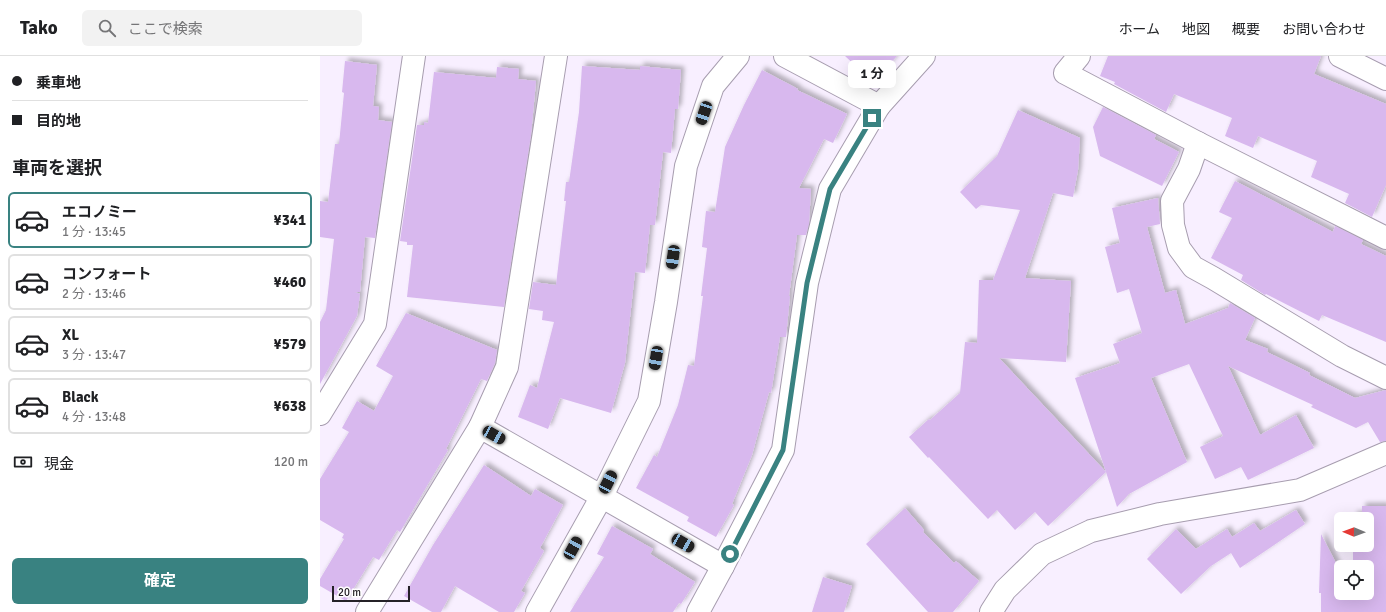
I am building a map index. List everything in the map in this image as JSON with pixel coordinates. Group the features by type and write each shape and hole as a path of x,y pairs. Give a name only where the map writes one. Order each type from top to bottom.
{"street":[{"path":"320,414 375,324 414,56"},
{"path":"368,612 480,427 507,367 556,56"},
{"path":"537,612 602,496 649,401 666,302 686,166 713,86 738,56"},
{"path":"785,56 879,106"},
{"path":"698,612 783,450 807,283 830,189 879,106 924,56"},
{"path":"1079,56 1065,73 1198,143 1386,238"},
{"path":"1340,56 1386,79"},
{"path":"1198,143 1189,169 1172,201 1173,225 1179,248 1193,267 1342,356 1386,378"},
{"path":"480,427 723,566"},
{"path":"991,612 1005,590 1042,554 1091,531 1160,514 1300,490 1386,453"}],"building":[{"path":"845,56 897,56 873,82"},
{"path":"1108,56 1321,56 1314,74 1386,104 1386,185 1372,217 1345,203 1349,194 1311,177 1317,161 1258,136 1253,148 1225,136 1232,118 1174,94 1166,112 1114,84 1115,82 1100,76"},
{"path":"345,61 377,65 373,106 379,107 378,120 392,122 375,238 365,237 360,292 355,292 360,294 357,316 320,384 320,322 326,310 334,239 320,237 320,201 328,202 335,144 339,144 344,93 342,92"},
{"path":"582,66 640,70 640,66 681,70 678,109 675,109 671,153 663,152 655,225 650,225 645,273 635,272 625,363 611,413 560,398 548,429 518,417 530,385 537,388 554,322 542,320 543,311 529,309 533,282 556,285 566,201 564,201 566,182 569,182 579,112"},
{"path":"497,67 519,69 518,79 536,81 531,135 504,307 407,297 413,245 407,245 407,242 400,241 417,125 424,125 424,122 428,123 434,72 496,78"},
{"path":"762,70 798,89 797,90 847,114 833,143 824,139 799,188 811,189 809,224 806,235 797,235 789,296 786,337 780,337 771,393 769,392 752,455 732,504 734,505 716,537 687,521 689,517 636,488 654,455 657,457 678,405 688,365 694,366 703,296 701,296 707,248 702,247 706,211 715,212 725,147"},
{"path":"1103,107 1156,135 1154,139 1179,152 1162,186 1100,156 1093,127"},
{"path":"1018,110 1080,138 1078,170 1073,197 1053,193 1025,278 1071,281 1066,362 999,358 1106,472 1048,526 1035,512 1015,530 997,510 988,519 909,437 960,393 965,342 977,343 979,280 993,280 1020,210 981,205 976,209 960,192 997,156"},
{"path":"1235,181 1333,232 1335,226 1363,240 1361,244 1386,256 1386,342 1322,315 1319,321 1266,294 1265,295 1241,280 1243,275 1211,258 1232,218 1219,212"},
{"path":"1158,198 1160,224 1147,227 1165,293 1176,290 1185,324 1228,308 1230,303 1255,318 1245,340 1268,349 1267,352 1310,373 1309,375 1355,398 1386,390 1386,441 1380,442 1368,422 1356,428 1311,407 1313,405 1228,366 1260,435 1296,415 1314,448 1248,480 1241,467 1215,479 1200,447 1223,436 1189,364 1151,378 1187,462 1129,494 1117,507 1075,378 1120,363 1113,344 1142,333 1129,289 1117,293 1105,247 1120,243 1112,208"},
{"path":"406,313 497,350 495,363 487,381 481,379 446,449 448,450 400,532 397,530 379,560 373,557 346,601 320,586 320,579 344,539 342,538 344,534 320,520 320,479 349,432 342,428 357,401 374,411 393,376 376,366"},
{"path":"484,465 531,496 535,489 563,505 540,548 544,551 521,591 525,593 514,612 499,612 455,586 441,612 432,612 404,596 433,545"},
{"path":"1362,506 1386,506 1386,612 1321,612 1321,593 1319,593 1321,534 1334,560 1334,600 1374,600 1374,560 1353,560 1353,552 1374,552 1374,512 1362,512"},
{"path":"905,508 924,530 923,532 954,563 956,561 979,581 953,612 928,612 866,544"},
{"path":"1296,510 1305,524 1240,568 1231,553 1211,566 1181,594 1147,559 1176,529 1196,549 1227,529 1232,537 1254,523 1260,531"},
{"path":"612,526 653,549 650,554 695,582 681,604 679,603 673,612 570,612 604,557 597,554"},
{"path":"823,577 852,586 844,612 812,612"}],"route":[{"path":"730,554 783,450 807,283 830,189 872,118"}]}
